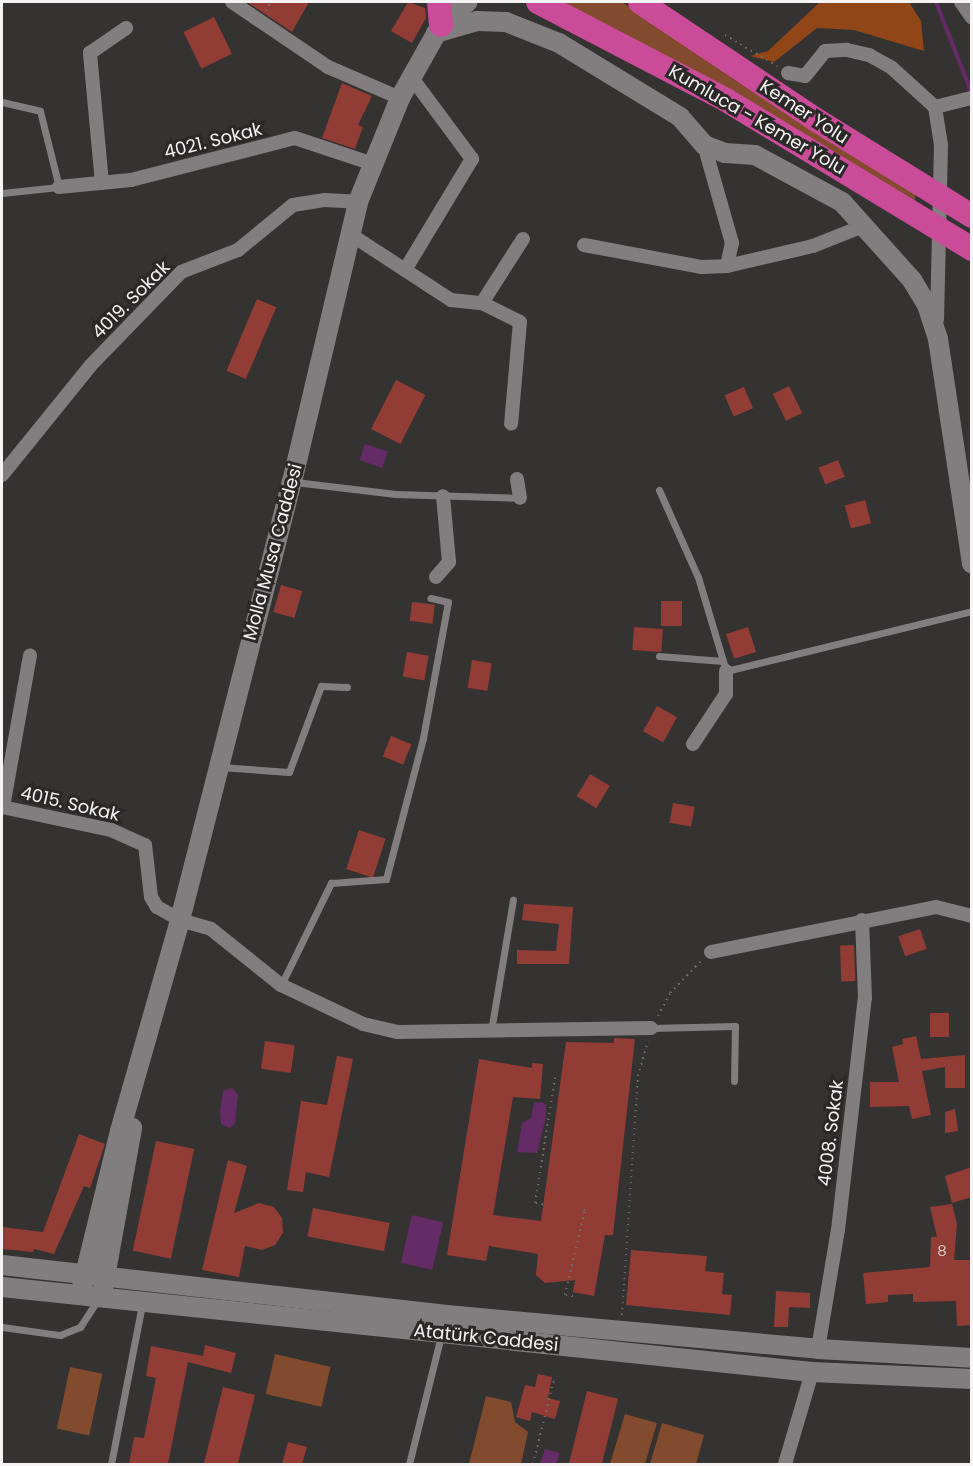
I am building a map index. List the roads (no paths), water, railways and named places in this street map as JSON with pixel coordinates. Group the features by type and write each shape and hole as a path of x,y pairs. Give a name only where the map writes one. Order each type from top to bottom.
{"highway":[{"name":"Kumluca - Kemer Yolu","path":"538,2 726,100 972,249"},
{"name":"Kemer Yolu","path":"640,2 919,186 972,216"}],"street":[{"path":"232,2 328,67 400,98"},
{"path":"439,20 445,2"},
{"path":"439,20 467,2"},
{"path":"961,2 972,18"},
{"path":"439,20 506,22 559,43 680,117 704,145 732,243 727,266"},
{"name":"Molla Musa Caddesi","path":"135,1090 292,482 358,202 400,98 439,20"},
{"path":"102,183 90,53 126,28"},
{"path":"788,73 805,76 825,51 868,55 892,68 935,107 941,145 938,339"},
{"path":"405,270 472,159 411,78"},
{"path":"935,107 964,98"},
{"name":"4021. Sokak","path":"59,187 131,180 295,138 373,164"},
{"path":"704,145 725,153 755,155 842,202 912,280 927,305 938,339 972,563"},
{"name":"4019. Sokak","path":"2,475 91,365 181,272 238,250 293,205 324,200 358,202"},
{"path":"584,245 702,267 727,266 813,246 863,225"},
{"path":"350,234 451,300 482,303 520,322 511,424"},
{"path":"482,303 523,239"},
{"path":"517,479 520,498"},
{"path":"436,577 449,562 443,496"},
{"path":"2,807 30,655"},
{"path":"693,744 726,694 725,666"},
{"name":"4015. Sokak","path":"2,807 111,830 145,845 151,897 157,907 180,920"},
{"path":"711,952 936,907 972,916"},
{"path":"180,920 211,929 281,985 363,1024 398,1032 491,1034 651,1028"},
{"name":"4008. Sokak","path":"818,1349 838,1230 865,998 862,920"},
{"path":"90,1301 84,1273 120,1131 135,1090"},
{"path":"90,1301 105,1276 132,1134 135,1090"},
{"name":"Atatürk Caddesi","path":"2,1265 447,1315 818,1349 972,1358"},
{"name":"Atatürk Caddesi","path":"2,1287 90,1301 143,1301 812,1372 972,1379"},
{"path":"785,1464 812,1372"}],"lane":[{"path":"2,102 40,111 59,187 2,193"},
{"path":"292,482 443,496 520,498"},
{"path":"659,490 698,578 725,666"},
{"path":"281,985 331,883 386,879 423,738 448,602 430,598"},
{"path":"659,656 725,666 972,611"},
{"path":"218,767 289,772 321,686 347,687"},
{"path":"491,1034 513,900"},
{"path":"651,1028 735,1026 734,1081"},
{"path":"2,1327 60,1335 80,1327 90,1301"},
{"path":"111,1464 143,1301"},
{"path":"409,1464 442,1334"}],"waterway":[{"path":"936,2 972,94"}]}
